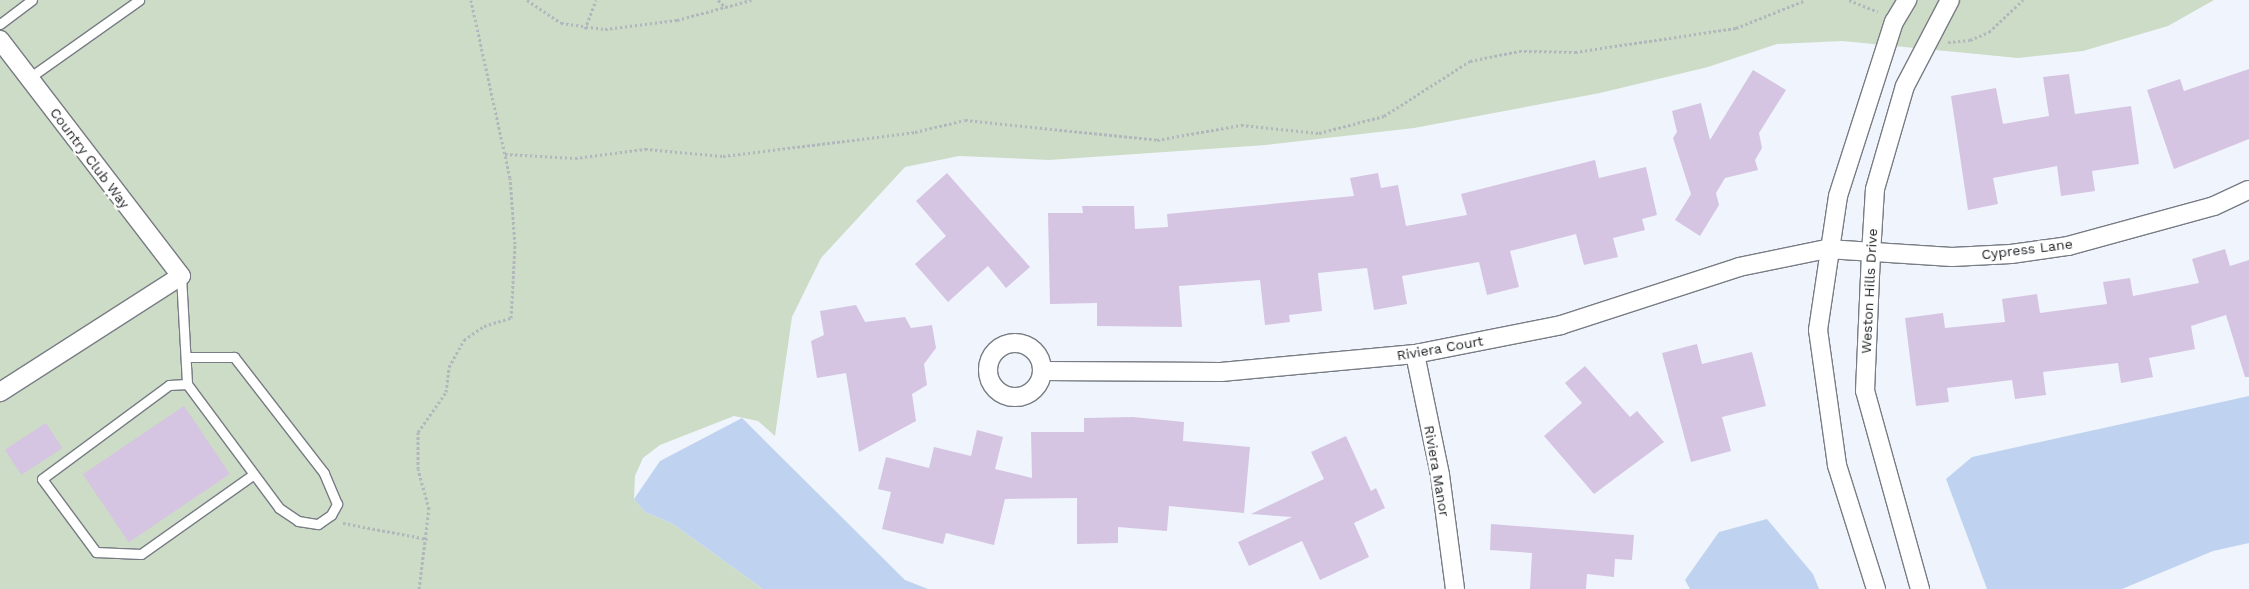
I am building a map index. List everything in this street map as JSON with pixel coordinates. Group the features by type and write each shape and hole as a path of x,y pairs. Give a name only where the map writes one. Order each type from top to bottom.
{"street":[{"path":"1876,589 1837,465 1818,330 1827,249 1838,196 1894,22 1907,0"},
{"name":"Weston Hills Drive","path":"1920,589 1865,391 1871,254 1875,189 1905,86 1950,0"},
{"name":"Country Club Way","path":"0,40 181,276"},
{"name":"Cypress Lane","path":"1827,249 1871,254 1952,257 2068,246 2214,206 2249,190"},
{"name":"Riviera Court","path":"1042,371 1221,372 1415,354 1561,324 1740,267 1827,249"},
{"path":"0,392 181,276"},
{"name":"Riviera Manor","path":"1415,354 1440,475 1455,589"}],"lane":[{"path":"0,24 32,0"},
{"path":"29,78 138,0"},
{"path":"181,276 187,384 279,508 298,521 318,524 331,515 337,504 324,473 234,357 186,357"},
{"path":"187,384 169,385 42,479 96,552 141,554 254,474"}],"path":[{"path":"420,589 428,539 429,509 418,468 418,432 446,392 449,366 464,340 484,326 511,318 515,244 505,154 471,0"},
{"path":"527,0 561,23 585,29 632,28 726,8 751,0"},
{"path":"585,29 596,0"},
{"path":"718,0 726,8"},
{"path":"505,154 575,158 645,149 723,156 915,132 965,120 1157,140 1241,125 1318,133 1384,116 1478,59 1519,51 1575,52 1687,37 1736,28 1806,0"},
{"path":"331,515 364,530 428,539"}],"green space":[{"path":"0,0 2214,0 2168,26 2083,51 2018,58 1842,41 1777,44 1708,67 1600,93 1414,128 1266,145 1049,160 959,156 905,167 821,258 792,317 775,436 758,421 734,416 660,445 643,458 635,476 634,499 645,512 673,524 763,589 0,589"}],"water":[{"path":"2249,396 2249,543 2213,551 2122,589 1987,589 1946,479 1972,457"},
{"path":"742,418 905,580 928,589 763,589 673,524 645,512 634,499 660,461"},
{"path":"1767,519 1813,574 1819,589 1690,589 1685,580 1719,532"}],"building":[{"path":"2249,69 2249,139 2174,169 2147,90 2180,79 2184,91"},
{"path":"1753,70 1786,90 1759,133 1762,148 1755,160 1758,170 1725,178 1716,193 1719,205 1700,236 1675,220 1691,194 1673,138 1677,132 1672,111 1701,103 1710,140"},
{"path":"2069,74 2075,114 2131,106 2139,164 2092,171 2095,191 2061,196 2057,166 1993,178 1998,204 1968,210 1951,96 1996,88 2003,124 2049,116 2043,77"},
{"path":"1595,160 1599,178 1646,167 1657,215 1642,219 1645,230 1613,238 1618,257 1584,265 1576,234 1510,251 1519,287 1487,295 1479,262 1402,276 1407,304 1374,310 1367,268 1318,273 1322,311 1289,315 1290,322 1265,325 1260,280 1179,286 1182,327 1097,326 1097,303 1050,304 1048,213 1083,213 1082,206 1134,206 1135,229 1168,227 1167,214 1354,196 1350,178 1378,173 1381,188 1398,185 1406,226 1467,215 1461,194"},
{"path":"947,173 1030,267 1006,288 988,266 948,302 915,264 946,236 916,201"},
{"path":"2225,249 2230,266 2249,260 2249,377 2245,377 2226,315 2191,326 2195,349 2149,358 2153,377 2121,383 2118,363 2043,372 2046,395 2015,399 2012,380 1947,388 1949,402 1916,406 1905,318 1943,313 1945,328 2005,322 2002,299 2037,294 2040,313 2107,304 2103,282 2130,278 2133,296 2199,283 2192,259"},
{"path":"856,305 865,322 905,317 911,328 932,325 936,348 924,364 927,385 912,394 916,421 859,452 846,373 817,378 811,341 824,335 820,311"},
{"path":"1697,344 1702,364 1752,352 1766,406 1722,417 1731,451 1691,462 1662,353"},
{"path":"1585,366 1630,417 1637,411 1664,442 1594,494 1544,436 1582,403 1565,383"},
{"path":"184,406 230,474 129,542 83,474"},
{"path":"1133,417 1184,422 1183,441 1250,447 1244,513 1169,506 1167,531 1118,527 1118,543 1077,544 1077,498 1005,499 994,545 946,533 943,544 882,529 891,492 878,489 886,457 929,468 934,447 971,456 977,430 1003,437 995,469 1032,478 1031,432 1084,432 1084,418"},
{"path":"46,423 62,448 21,475 5,450"},
{"path":"1346,436 1371,491 1376,488 1385,508 1354,523 1369,557 1320,580 1302,541 1249,566 1238,542 1292,517 1251,514 1324,479 1311,452"},
{"path":"1491,524 1634,535 1632,560 1615,559 1614,577 1587,574 1586,589 1530,589 1532,553 1490,550"}]}
